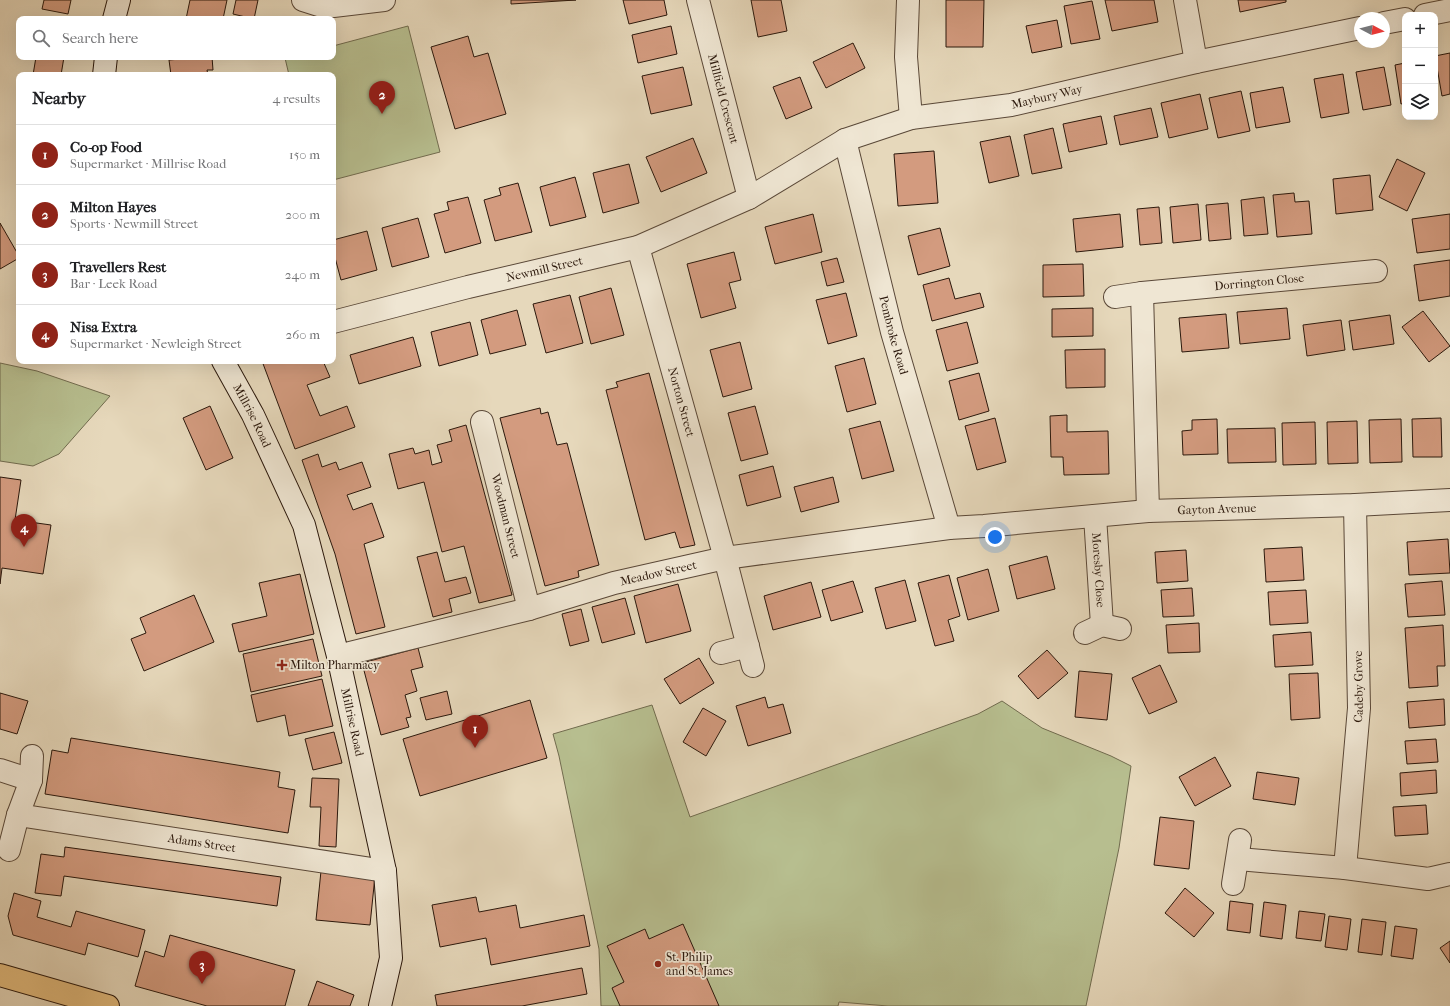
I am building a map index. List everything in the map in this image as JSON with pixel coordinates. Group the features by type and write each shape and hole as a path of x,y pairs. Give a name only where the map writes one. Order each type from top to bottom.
{"main road":[{"path":"0,975 108,1006"}],"street":[{"path":"115,16 119,0"},
{"path":"303,0 325,7 384,0"},
{"name":"Millfield Crescent","path":"698,0 749,198"},
{"path":"908,0 906,57 911,118"},
{"path":"1185,0 1196,62"},
{"path":"1438,12 1450,10"},
{"path":"1390,22 1402,20"},
{"name":"Maybury Way","path":"749,198 845,140 911,118 1011,105 1196,62 1354,29"},
{"path":"104,72 106,60"},
{"name":"Pembroke Road","path":"845,140 892,332 949,528"},
{"name":"Newmill Street","path":"336,321 468,287 638,247 749,198"},
{"name":"Norton Street","path":"638,247 751,656 721,653"},
{"name":"Dorrington Close","path":"1115,297 1142,293 1376,271"},
{"path":"1142,293 1148,511"},
{"name":"Millrise Road","path":"225,364 253,415 304,526 338,656 385,870 391,958 380,1006"},
{"name":"Woodman Street","path":"482,422 529,609"},
{"name":"Gayton Avenue","path":"984,526 1148,511 1355,505 1450,500"},
{"name":"Cadeby Grove","path":"1345,868 1359,708 1355,505"},
{"name":"Moresby Close","path":"1095,516 1102,629"},
{"name":"Meadow Street","path":"338,656 529,609 614,583 725,558 949,528 984,526"},
{"path":"9,850 18,815 31,780 32,756"},
{"path":"0,770 31,780"},
{"name":"Adams Street","path":"18,815 385,870"},
{"path":"1233,884 1239,849 1345,868 1428,879 1450,874"}],"green space":[{"path":"408,26 440,152 336,179 336,72 288,72 285,60 336,60 336,45"},
{"path":"0,363 37,371 110,396 59,454 33,466 0,461"},
{"path":"1002,701 1042,728 1111,756 1131,766 1119,848 1086,1006 888,1006 839,1002 838,1006 601,1006 599,949 559,756 553,734 652,705 690,817 978,714"}],"building":[{"path":"44,0 71,0 68,14 42,9"},
{"path":"190,0 227,0 224,16 187,16"},
{"path":"236,0 258,0 255,16 241,16 233,14"},
{"path":"511,0 576,0 511,4"},
{"path":"623,0 664,0 667,15 629,24"},
{"path":"751,0 781,0 787,31 758,37"},
{"path":"946,0 984,0 983,47 946,47"},
{"path":"1105,0 1154,0 1158,22 1112,31"},
{"path":"1238,0 1286,0 1286,2 1240,12"},
{"path":"1092,1 1100,39 1071,44 1064,6"},
{"path":"1057,20 1062,47 1032,53 1026,26"},
{"path":"671,26 677,54 638,63 632,35"},
{"path":"468,36 474,57 488,53 506,114 455,129 431,47"},
{"path":"853,43 865,68 826,88 813,62"},
{"path":"1450,53 1450,94 1442,96 1438,73 1438,55"},
{"path":"36,60 64,60 62,72 34,72"},
{"path":"169,60 212,60 213,70 207,70 207,72 171,72"},
{"path":"1402,64 1401,104 1395,65"},
{"path":"683,67 692,105 651,114 642,76"},
{"path":"1384,67 1391,105 1363,110 1356,72"},
{"path":"1343,74 1349,113 1321,118 1314,79"},
{"path":"800,77 812,108 786,119 773,87"},
{"path":"1283,87 1290,122 1256,128 1250,93"},
{"path":"1241,91 1250,131 1218,138 1209,98"},
{"path":"1200,94 1208,129 1169,138 1161,103"},
{"path":"1151,108 1158,137 1120,145 1114,116"},
{"path":"1101,116 1107,144 1069,152 1063,124"},
{"path":"1053,128 1062,168 1032,174 1024,135"},
{"path":"1010,136 1019,176 989,183 980,142"},
{"path":"693,138 707,173 661,192 646,157"},
{"path":"934,151 938,203 898,206 894,154"},
{"path":"1397,159 1425,173 1407,211 1379,197"},
{"path":"629,164 639,203 603,213 593,173"},
{"path":"1370,175 1373,210 1336,214 1333,179"},
{"path":"575,177 586,217 550,226 540,187"},
{"path":"518,183 532,232 495,241 484,200 501,195 499,188"},
{"path":"1294,193 1295,202 1309,201 1312,234 1277,237 1273,195"},
{"path":"468,197 481,243 445,253 434,214 449,210 447,202"},
{"path":"1264,197 1268,234 1244,236 1241,200"},
{"path":"1228,203 1231,239 1209,241 1206,205"},
{"path":"1198,204 1201,240 1173,243 1170,207"},
{"path":"1159,207 1162,243 1140,245 1137,209"},
{"path":"813,214 822,252 775,264 765,227"},
{"path":"1120,214 1123,247 1076,252 1073,219"},
{"path":"1450,214 1450,249 1417,253 1412,219"},
{"path":"418,218 429,257 392,267 382,228"},
{"path":"0,223 16,251 16,260 0,269"},
{"path":"940,228 950,266 918,275 908,236"},
{"path":"367,231 377,270 341,280 336,261 336,239"},
{"path":"734,252 741,280 729,283 736,308 701,318 687,264"},
{"path":"837,258 844,282 827,286 821,262"},
{"path":"1450,260 1450,296 1419,301 1414,265"},
{"path":"1083,264 1084,296 1043,297 1043,265"},
{"path":"949,278 955,299 980,293 984,307 932,321 923,285"},
{"path":"611,288 624,335 591,344 579,297"},
{"path":"846,293 857,336 828,344 816,300"},
{"path":"570,295 583,343 546,353 533,304"},
{"path":"1093,308 1093,336 1052,337 1052,309"},
{"path":"1287,308 1290,339 1240,344 1237,312"},
{"path":"517,310 526,345 490,354 481,320"},
{"path":"1423,311 1450,346 1429,362 1402,327"},
{"path":"1226,314 1229,348 1182,352 1179,318"},
{"path":"1390,315 1394,344 1353,350 1349,321"},
{"path":"1341,320 1345,350 1307,356 1303,325"},
{"path":"470,322 478,355 439,366 431,332"},
{"path":"967,322 978,363 947,371 936,330"},
{"path":"413,337 421,366 359,384 350,355"},
{"path":"740,342 752,389 723,397 710,350"},
{"path":"1105,349 1105,387 1066,388 1065,350"},
{"path":"864,358 876,404 847,412 835,366"},
{"path":"263,364 324,364 330,377 307,385 320,416 347,406 355,427 295,449"},
{"path":"649,373 695,545 680,548 675,532 645,540 606,390 618,387 616,382"},
{"path":"979,373 989,411 959,420 949,381"},
{"path":"210,406 233,458 206,470 183,418"},
{"path":"755,406 768,454 741,461 728,413"},
{"path":"540,408 541,414 548,412 557,445 567,443 599,565 578,571 579,577 545,586 500,418"},
{"path":"1067,415 1067,432 1108,431 1109,474 1064,475 1063,457 1051,457 1050,416"},
{"path":"995,418 1006,462 977,470 965,426"},
{"path":"1441,418 1442,457 1413,457 1412,419"},
{"path":"1217,419 1218,454 1183,455 1182,431 1192,430 1192,420"},
{"path":"1401,419 1402,462 1370,463 1369,420"},
{"path":"880,421 894,471 862,479 849,429"},
{"path":"1357,421 1358,463 1328,464 1327,422"},
{"path":"1315,422 1316,464 1283,465 1282,423"},
{"path":"466,425 512,595 479,603 464,546 442,552 424,482 398,489 389,454 413,448 415,454 429,450 432,465 442,462 437,445 452,441 449,430"},
{"path":"1275,428 1276,462 1228,463 1227,429"},
{"path":"318,454 322,467 336,462 339,470 362,462 371,487 347,495 353,510 372,503 384,537 364,544 385,627 356,634 335,554 302,460"},
{"path":"773,466 781,497 747,506 739,475"},
{"path":"0,477 21,480 15,520 51,525 43,574 2,568 0,584"},
{"path":"833,477 839,502 801,512 794,487"},
{"path":"1448,539 1450,573 1409,575 1407,542"},
{"path":"1302,547 1304,580 1266,582 1264,549"},
{"path":"1186,550 1188,581 1157,583 1155,552"},
{"path":"437,552 445,582 466,577 471,593 449,599 452,612 433,617 417,557"},
{"path":"1047,556 1055,589 1017,599 1009,566"},
{"path":"988,569 999,611 968,620 957,578"},
{"path":"300,574 314,634 239,652 232,624 267,616 259,583"},
{"path":"949,575 960,616 948,620 954,641 935,646 918,583"},
{"path":"905,580 916,621 886,629 875,588"},
{"path":"853,581 863,612 831,621 822,590"},
{"path":"1442,581 1445,615 1408,617 1405,584"},
{"path":"811,582 821,617 773,630 764,596"},
{"path":"678,584 691,631 646,643 634,596"},
{"path":"1192,588 1194,616 1163,617 1161,590"},
{"path":"1306,590 1308,623 1270,625 1268,592"},
{"path":"194,595 214,642 144,671 131,639 146,633 140,618"},
{"path":"625,598 635,634 602,643 592,607"},
{"path":"581,609 589,641 570,646 562,614"},
{"path":"1199,623 1200,652 1168,653 1166,625"},
{"path":"1443,625 1445,666 1437,666 1438,686 1409,688 1405,628"},
{"path":"1311,632 1313,665 1275,667 1273,635"},
{"name":"Milton Pharmacy","path":"313,639 322,676 251,692 243,654"},
{"path":"418,648 423,667 411,670 417,691 405,695 411,717 406,718 409,727 381,735 362,663"},
{"path":"1047,650 1068,673 1038,699 1018,676"},
{"path":"699,658 714,683 680,704 664,679"},
{"path":"1160,665 1177,702 1149,714 1132,678"},
{"path":"1079,671 1112,674 1107,720 1075,717"},
{"path":"1318,673 1320,718 1291,720 1289,674"},
{"path":"322,679 333,726 289,736 285,715 257,722 251,695"},
{"path":"447,691 452,714 426,720 420,698"},
{"path":"0,693 28,701 17,734 0,729"},
{"path":"765,697 768,708 783,704 791,733 748,746 736,706"},
{"path":"1444,699 1445,725 1409,728 1407,702"},
{"path":"530,700 547,758 420,796 403,739"},
{"path":"703,708 726,721 706,756 683,742"},
{"path":"334,732 342,763 313,770 305,739"},
{"path":"71,738 280,772 278,787 295,790 288,833 45,794 52,750 68,753"},
{"path":"1436,739 1438,762 1407,764 1405,741"},
{"path":"1215,757 1231,786 1195,806 1179,777"},
{"path":"1436,770 1437,793 1401,796 1400,773"},
{"path":"1257,772 1299,778 1295,805 1253,799"},
{"path":"312,778 339,779 336,847 319,846 321,807 310,807"},
{"path":"1426,805 1428,834 1395,836 1393,807"},
{"path":"1160,817 1194,821 1189,869 1154,865"},
{"path":"65,847 281,877 277,906 64,876 61,896 35,893 41,854 64,857"},
{"path":"321,871 375,876 370,925 316,920"},
{"path":"1185,888 1214,913 1194,937 1165,913"},
{"path":"14,893 41,901 37,917 71,927 76,911 145,930 138,957 88,943 85,955 13,935 8,916"},
{"path":"476,897 479,912 516,905 520,928 584,915 590,946 491,965 486,938 440,947 432,905"},
{"path":"1230,901 1253,904 1250,933 1227,930"},
{"path":"1264,902 1286,905 1282,939 1260,936"},
{"path":"1299,911 1325,914 1321,941 1296,938"},
{"path":"1329,916 1351,919 1347,950 1325,947"},
{"path":"1362,919 1386,922 1382,955 1358,952"},
{"name":"St. Philip and St. James","path":"683,924 719,1006 620,1006 612,988 624,982 607,946 645,929 649,939"},
{"path":"1395,926 1417,929 1413,959 1391,956"},
{"path":"170,935 295,970 285,1006 207,1006 135,986 145,951 164,957"},
{"path":"1450,941 1450,963 1440,948"},
{"path":"582,968 587,994 522,1006 437,1006 435,995"},
{"path":"317,981 354,995 350,1006 308,1006"}],"place":[{"name":"Milton Hayes","path":"382,114"},
{"name":"Nisa Extra","path":"24,547"},
{"name":"Milton Pharmacy","path":"282,665"},
{"name":"Co-op Food","path":"475,748"},
{"name":"St. Philip and St. James","path":"658,964"},
{"name":"Travellers Rest","path":"202,984"}]}
